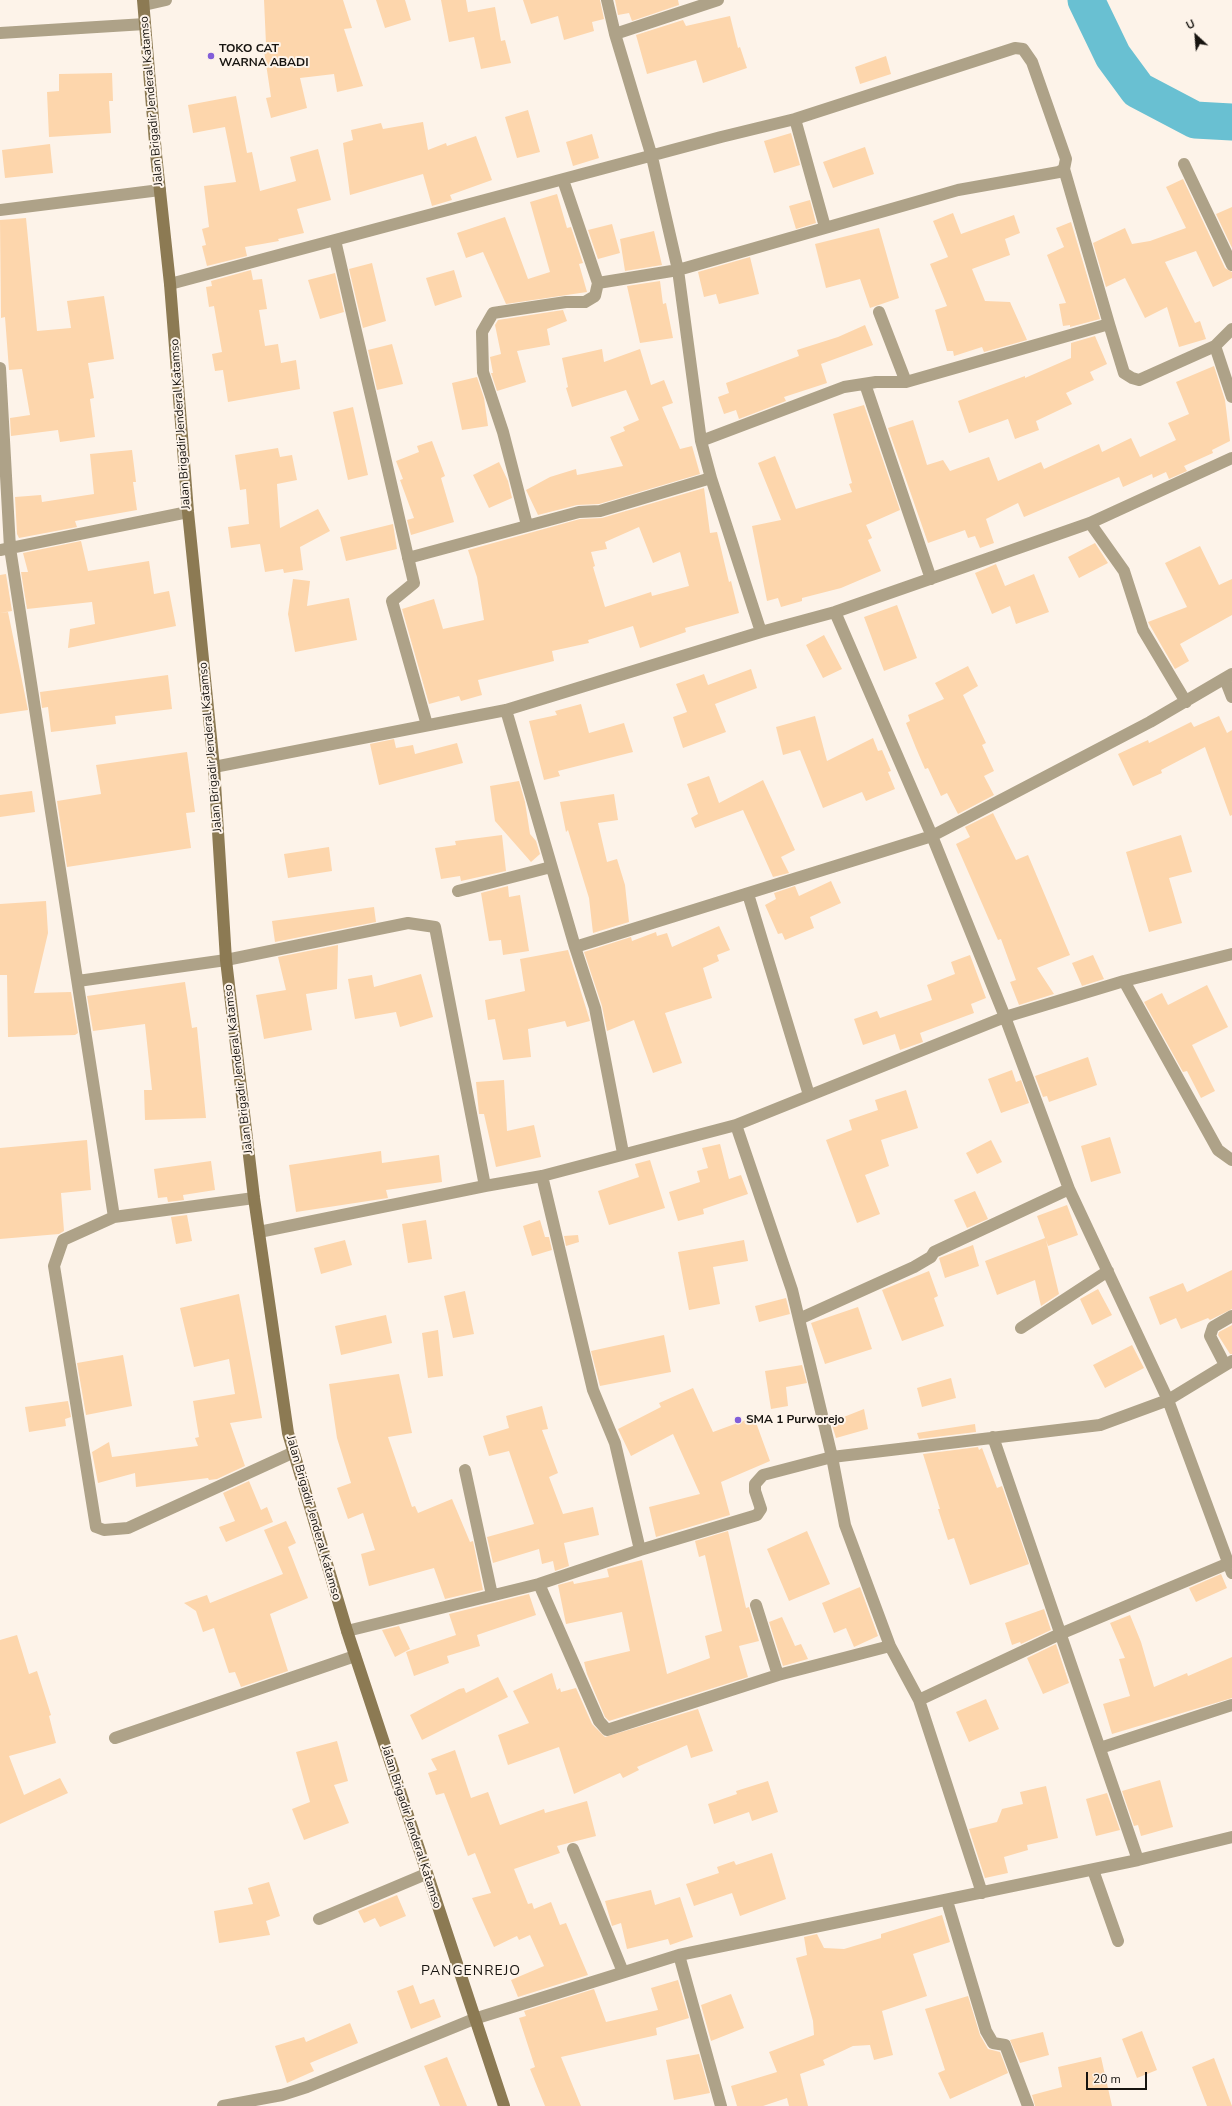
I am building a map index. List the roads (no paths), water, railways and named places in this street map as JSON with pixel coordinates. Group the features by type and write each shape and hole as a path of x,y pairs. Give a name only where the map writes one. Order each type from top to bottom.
{"main road":[{"name":"Jalan Brigadir Jenderal Katamso","path":"144,2 160,190 170,284 188,512 214,767 226,960 254,1198 292,1453 355,1656 504,2106"}],"street":[{"path":"144,2 166,0"},
{"path":"607,0 615,34 652,157 678,270 701,441 711,478 761,632"},
{"path":"615,34 718,0"},
{"path":"0,33 145,24"},
{"path":"170,284 795,119 1015,48 1023,49 1032,62 1066,159 1064,169 1124,373 1139,380 1150,376 1215,346 1232,329"},
{"path":"795,119 825,227"},
{"path":"1184,164 1232,266"},
{"path":"598,283 678,270 958,190 1052,174 1064,169"},
{"path":"527,525 503,432 483,372 482,332 494,313 566,302 585,302 595,296 598,283 563,180"},
{"path":"0,210 160,190"},
{"path":"335,240 414,584 392,600 427,725"},
{"path":"880,312 906,382"},
{"path":"701,441 844,387 865,384 906,382 1109,324"},
{"path":"1215,346 1232,397"},
{"path":"0,368 5,549 78,981 114,1217"},
{"path":"865,384 931,579"},
{"path":"214,767 506,710 761,632 836,612 1090,523 1232,458"},
{"path":"408,558 527,525 579,512 600,510 711,478"},
{"path":"5,549 188,512"},
{"path":"1090,523 1124,571 1143,630 1186,702"},
{"path":"836,612 932,836 1005,1017 1069,1189 1168,1400 1230,1568 1060,1634 919,1700"},
{"path":"575,947 932,836 1186,702 1228,676 1232,697"},
{"path":"506,710 551,867 595,1008 622,1153"},
{"path":"458,891 551,867"},
{"path":"748,894 809,1096"},
{"path":"78,981 226,960 408,922 435,927 485,1186"},
{"path":"259,1232 485,1186 542,1176 622,1153 736,1125 1005,1017 1124,981 1232,954"},
{"path":"1124,981 1218,1150 1232,1160"},
{"path":"736,1125 792,1290 832,1457 845,1525 890,1646 919,1700 982,1893"},
{"path":"542,1176 593,1390 615,1443 640,1550"},
{"path":"799,1319 914,1268 930,1257 934,1252 1069,1189"},
{"path":"254,1198 114,1217 63,1240 54,1266 96,1527 104,1530 128,1528 292,1453"},
{"path":"1021,1328 1108,1271"},
{"path":"347,1631 492,1594 539,1584 640,1550 757,1515 761,1510 755,1491 755,1484 763,1475 832,1457 1100,1424 1168,1400 1228,1363 1210,1336 1213,1327 1232,1316"},
{"path":"993,1437 1138,1860"},
{"path":"465,1470 492,1594"},
{"path":"539,1584 599,1722 607,1730 778,1675 890,1646"},
{"path":"756,1606 778,1675"},
{"path":"115,1738 355,1656"},
{"path":"1100,1748 1232,1705"},
{"path":"223,2106 282,2095 307,2087 474,2019 679,1955 1093,1870 1232,1837"},
{"path":"573,1849 623,1972"},
{"path":"1093,1870 1118,1941"},
{"path":"319,1919 426,1874"},
{"path":"947,1901 986,2030 993,2043 1005,2045 1028,2106"},
{"path":"679,1955 721,2106"}],"waterway":[{"path":"1086,0 1113,56 1138,90 1195,120 1232,122"}],"place":[{"name":"TOKO CAT WARNA ABADI","path":"211,56"},
{"name":"SMA 1 Purworejo","path":"738,1420"}],"district":[{"name":"PANGENREJO","path":"471,1972"}]}
